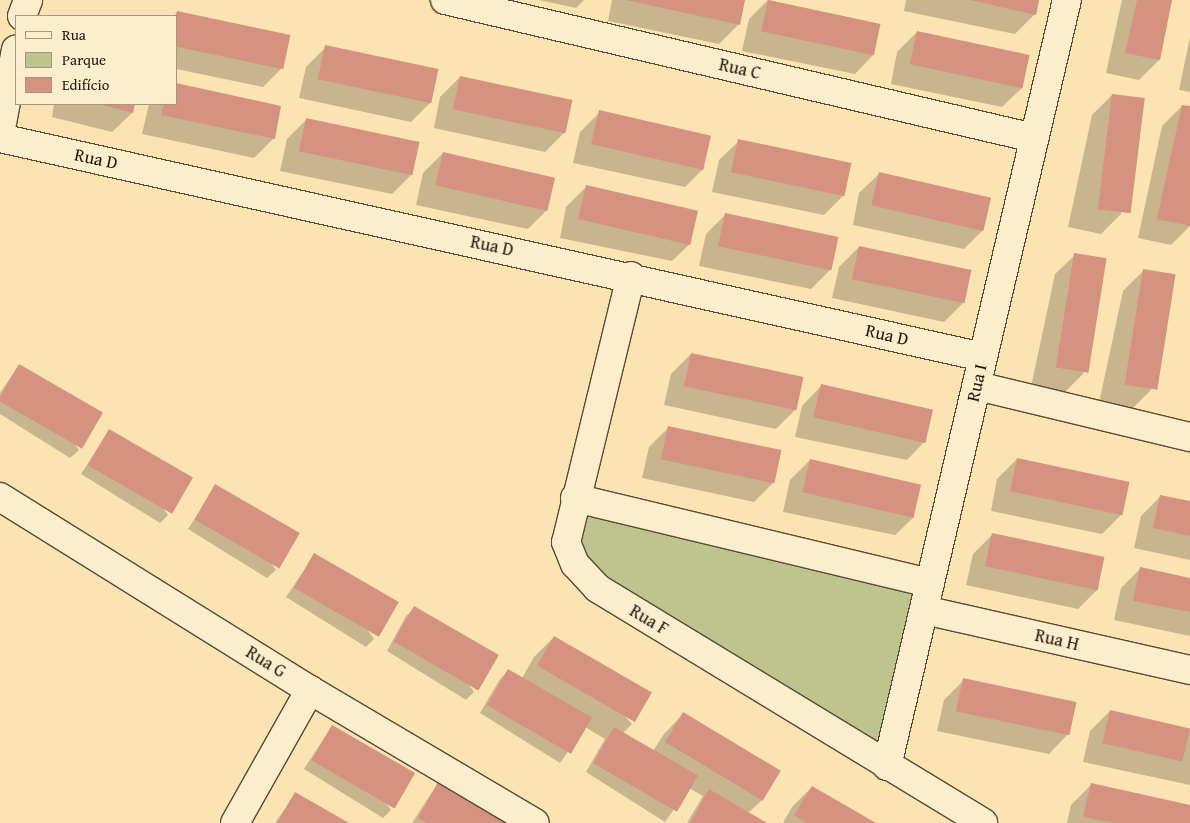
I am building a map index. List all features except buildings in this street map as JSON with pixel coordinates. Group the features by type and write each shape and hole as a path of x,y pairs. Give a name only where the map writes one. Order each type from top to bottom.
{"street":[{"path":"22,15 28,0"},
{"name":"Rua C","path":"445,0 1034,138"},
{"name":"Rua I","path":"887,766 1067,0"},
{"path":"0,134 15,54"},
{"name":"Rua D","path":"0,138 631,276 983,357"},
{"name":"Rua F","path":"631,276 575,498 566,542 575,564 597,588 983,823"},
{"path":"977,386 1190,437"},
{"name":"Rua G","path":"0,497 310,690 535,823"},
{"path":"575,498 930,583"},
{"name":"Rua H","path":"924,610 1190,670"},
{"path":"235,823 310,690"}],"green space":[{"path":"575,498 930,583 887,766 575,564"}]}
